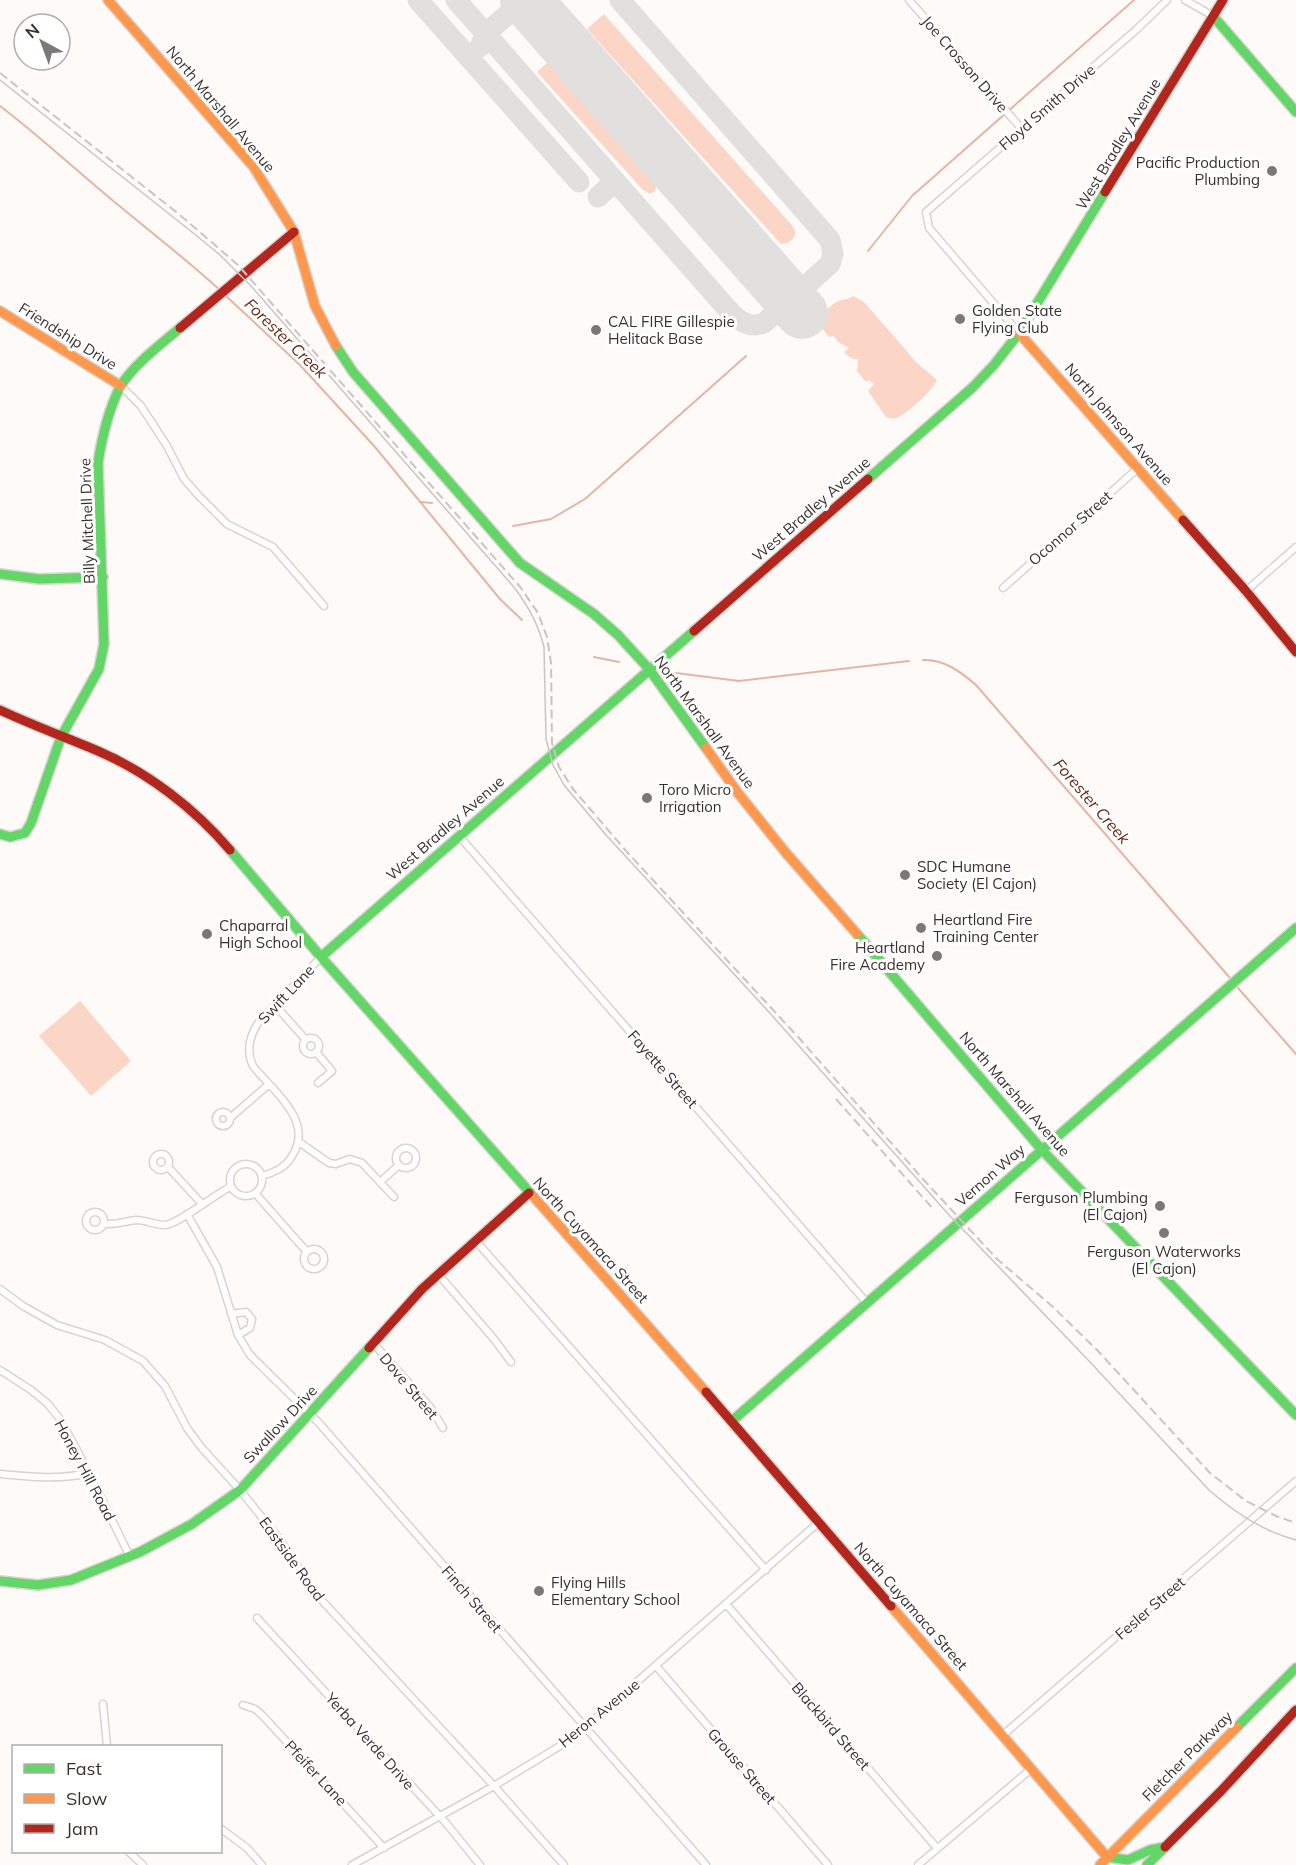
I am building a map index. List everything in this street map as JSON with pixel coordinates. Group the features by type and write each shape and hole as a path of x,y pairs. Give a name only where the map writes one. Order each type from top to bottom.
{"main road":[{"name":"North Marshall Avenue","path":"108,0 253,166 294,232 315,306 338,350 353,372 520,563 594,614 618,635 649,669 734,787 786,853 1042,1150 1296,1415"},
{"name":"West Bradley Avenue","path":"321,957 972,388 994,365 1019,333 1223,0"},
{"path":"1213,16 1295,108"},
{"name":"Billy Mitchell Drive","path":"2,835 25,834 61,737 99,669 104,644 99,456 102,436 121,386 147,357 294,232"},
{"name":"Friendship Drive","path":"0,311 121,386"},
{"name":"North Johnson Avenue","path":"1019,333 1246,591 1296,652"},
{"path":"0,574 25,579 53,580 103,577"},
{"name":"North Cuyamaca Street","path":"0,710 100,752 136,771 208,824 321,957 732,1421 1110,1861"},
{"name":"Vernon Way","path":"732,1421 1296,928"},
{"name":"Swallow Drive","path":"0,1581 15,1584 52,1584 79,1578 130,1557 192,1525 215,1510 240,1490 422,1289 530,1193"},
{"name":"Fletcher Parkway","path":"1100,1865 1110,1861 1296,1668"},
{"path":"1147,1865 1221,1791 1296,1710"},
{"path":"1110,1861 1134,1860 1148,1851 1165,1847"},
{"path":"1154,1865 1165,1847"}],"street":[{"name":"Joe Crosson Drive","path":"909,0 1022,128"},
{"name":"Floyd Smith Drive","path":"926,213 1136,30 1167,0"},
{"path":"1185,0 1213,16"},
{"name":"North Johnson Avenue","path":"926,213 929,228 1019,333"},
{"path":"121,386 141,406 167,446 184,479 199,496 227,524 273,547 324,606"},
{"name":"Oconnor Street","path":"1003,588 1137,469"},
{"path":"1246,591 1296,547"},
{"name":"Fayette Street","path":"459,836 867,1303"},
{"name":"Swift Lane","path":"299,1142 299,1130 295,1116 253,1066 249,1058 249,1047 251,1034 258,1023 321,957"},
{"path":"275,1005 306,1040"},
{"path":"310,1038 317,1041 316,1052 309,1054 305,1051 303,1044 306,1040 310,1038"},
{"path":"316,1052 332,1071 318,1083"},
{"path":"230,1118 268,1085"},
{"path":"262,1176 282,1168 289,1161 299,1142 328,1163 336,1164 350,1159 362,1163 394,1197"},
{"path":"240,1164 251,1164 260,1171 262,1176 261,1185 255,1193 242,1196 230,1187 231,1171 240,1164"},
{"path":"380,1182 399,1165"},
{"path":"168,1167 202,1204"},
{"path":"104,1224 116,1225 136,1220 166,1225 176,1222 230,1187"},
{"path":"255,1193 307,1252"},
{"name":"Finch Street","path":"187,1214 217,1267 238,1335 250,1355 310,1414 706,1865"},
{"path":"475,1240 766,1570"},
{"path":"438,1274 511,1362"},
{"name":"Eastside Road","path":"0,1289 57,1325 105,1340 143,1361 165,1386 201,1447 240,1490 281,1541 315,1593 495,1786 564,1865"},
{"path":"231,1314 246,1312 252,1319 250,1328 238,1335"},
{"name":"Dove Street","path":"374,1344 431,1408 443,1428"},
{"name":"Honey Hill Road","path":"0,1370 47,1402 60,1419 130,1557"},
{"path":"0,1474 38,1478 70,1477 89,1473"},
{"name":"Fesler Street","path":"1004,1735 1296,1481"},
{"name":"Heron Avenue","path":"352,1865 495,1786 573,1738 819,1522"},
{"name":"Blackbird Street","path":"726,1604 937,1848"},
{"name":"Yerba Verde Drive","path":"257,1618 439,1816 480,1865"},
{"name":"Grouse Street","path":"656,1666 828,1865"},
{"path":"103,1704 107,1745"},
{"name":"Pfeifer Lane","path":"243,1705 255,1709 263,1716 384,1848"},
{"path":"918,1865 1031,1769"},
{"path":"222,1829 247,1848 262,1865"},
{"path":"131,1853 143,1865"}],"shaded area":[{"path":"604,14 790,223 795,230 795,236 790,241 781,244 587,29"},
{"path":"549,61 653,181 655,191 650,194 642,189 537,72"},
{"path":"853,296 864,302 917,363 937,380 919,402 896,418 886,417 868,391 874,384 869,380 866,382 857,371 858,359 844,352 849,348 838,342 834,336 829,337 815,320 835,303"},
{"path":"80,1001 131,1061 91,1096 39,1036"}],"waterway":[{"path":"868,251 912,196 1134,0"},
{"name":"Forester Creek","path":"0,106 221,291"},
{"name":"Forester Creek","path":"225,295 300,365 375,447 500,599 522,620"},
{"path":"513,526 551,519 585,499 746,356"},
{"path":"421,502 432,503"},
{"name":"Forester Creek","path":"594,657 619,662"},
{"name":"Forester Creek","path":"923,660 945,664 976,685 1230,978"},
{"name":"Forester Creek","path":"676,673 739,681 909,661"},
{"name":"Forester Creek","path":"1238,988 1296,1054"}],"taxiway":[{"path":"418,0 579,182"},
{"path":"456,0 731,313 746,324 764,323 830,264 833,254 830,240 620,0"},
{"path":"480,47 485,34 524,0"},
{"path":"598,197 615,181"}],"runway":[{"path":"526,0 802,313"}],"tram line":[{"path":"0,80 192,232 220,255 252,287 513,586 528,607 536,622 544,647 546,739 553,765 564,785 606,835 768,1011 950,1216 1209,1490 1250,1520 1272,1532 1296,1540"}],"railway":[{"path":"0,73 180,215 238,265 521,588 538,613 547,637 551,663 552,743 559,767 573,789 627,852 799,1038 922,1178 997,1259 1053,1307 1098,1351 1210,1473 1246,1501 1296,1523"},
{"path":"836,1099 934,1210"}],"traffic: fast":[{"path":"1213,16 1296,112"},
{"path":"868,479 972,388 994,365 1019,333 1105,192"},
{"path":"0,834 10,837 25,833 31,823 61,737 99,669 104,644 98,463 112,405 120,387 132,371 180,328"},
{"path":"336,346 353,372 520,563 594,614 618,635 649,669 706,748"},
{"path":"0,574 39,579 103,577"},
{"path":"321,957 694,631"},
{"path":"230,850 321,957 533,1196"},
{"path":"732,1421 1296,928"},
{"path":"857,934 1042,1150 1296,1415"},
{"path":"0,1581 38,1585 71,1580 140,1552 192,1524 240,1490 369,1348"},
{"path":"1237,1727 1296,1668"},
{"path":"1107,1857 1128,1860 1150,1850 1165,1847"},
{"path":"1147,1865 1165,1847"}],"traffic: slow":[{"path":"108,0 253,166 294,232 315,306 336,346"},
{"path":"0,311 121,386"},
{"path":"1019,333 1183,520"},
{"path":"706,748 738,793 786,853 857,934"},
{"path":"533,1196 706,1392"},
{"path":"891,1606 1107,1857"},
{"path":"1100,1865 1237,1727"}],"traffic: jam":[{"path":"1105,192 1223,0"},
{"path":"180,328 294,232"},
{"path":"694,631 868,479"},
{"path":"1183,520 1296,652"},
{"path":"0,710 98,751 135,770 186,806 230,850"},
{"path":"369,1348 422,1289 529,1193"},
{"path":"706,1392 891,1606"},
{"path":"1165,1847 1296,1710"}],"place":[{"name":"Pacific Production Plumbing","path":"1272,171"},
{"name":"Golden State Flying Club","path":"960,319"},
{"name":"CAL FIRE Gillespie Helitack Base","path":"596,330"},
{"name":"Toro Micro Irrigation","path":"647,798"},
{"name":"SDC Humane Society (El Cajon)","path":"905,875"},
{"name":"Heartland Fire Training Center","path":"921,928"},
{"name":"Chaparral High School","path":"207,934"},
{"name":"Heartland Fire Academy","path":"937,956"},
{"name":"Ferguson Plumbing (El Cajon)","path":"1160,1206"},
{"name":"Ferguson Waterworks (El Cajon)","path":"1164,1233"},
{"name":"Flying Hills Elementary School","path":"539,1591"}]}
